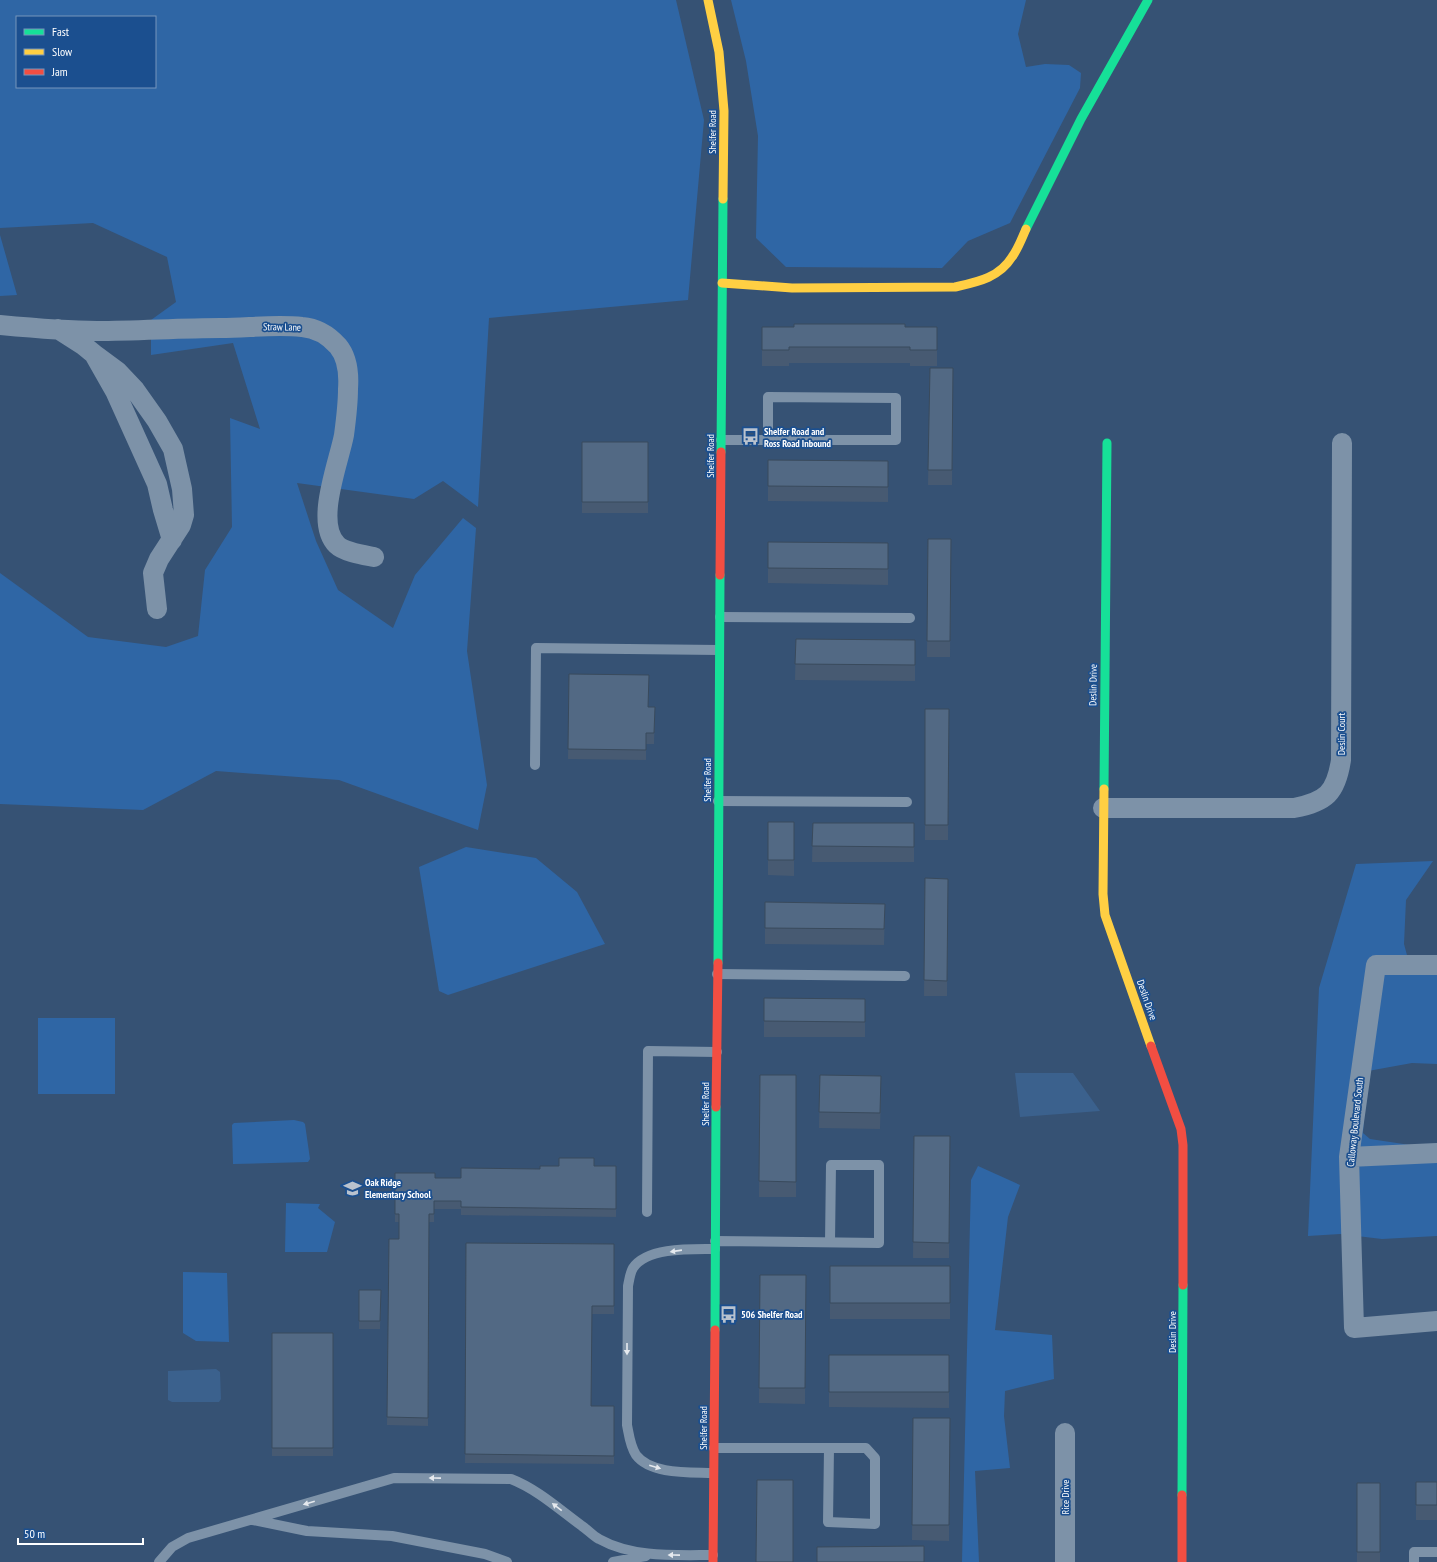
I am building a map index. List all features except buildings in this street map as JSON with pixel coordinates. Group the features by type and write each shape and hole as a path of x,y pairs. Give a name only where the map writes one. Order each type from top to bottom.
{"street":[{"name":"Shelfer Road","path":"708,0 719,52 724,111 713,1559"},
{"path":"722,283 792,288 956,287 979,282 994,276 1012,258 1081,119 1148,0"},
{"name":"Straw Lane","path":"0,326 97,330 282,326 303,327 317,330 329,337 339,348 346,362 349,376 344,435 328,502 327,519 332,538 336,545 342,549 374,557"},
{"path":"58,329 83,345 117,371 135,390 157,421 173,449 182,489 184,515 181,525 159,559 153,572 157,609"},
{"path":"94,354 115,391 157,484 172,540"},
{"name":"Deslin Drive","path":"1107,443 1102,894 1105,915 1181,1129 1183,1145 1182,1562"},
{"name":"Deslin Court","path":"1103,808 1294,808 1322,800 1332,789 1338,775 1341,760 1342,443"},
{"name":"Calloway Boulevard South","path":"1437,965 1376,965 1349,1157 1354,1328 1437,1321"},
{"path":"1349,1157 1437,1154"},
{"name":"Rice Drive","path":"1065,1433 1065,1562"}],"lane":[{"path":"721,440 768,440 896,440 896,398 768,397 768,440"},
{"path":"720,617 910,618"},
{"path":"535,765 536,648 720,650"},
{"path":"718,801 907,802"},
{"path":"717,974 906,976"},
{"path":"647,1212 648,1052 717,1052"},
{"path":"714,1473 672,1471 650,1466 637,1455 630,1441 627,1425 628,1286 632,1269 643,1259 656,1254 715,1245 830,1242 879,1243 879,1165 830,1165 830,1242"},
{"path":"714,1448 829,1448 866,1448 875,1458 875,1524 828,1522 829,1448"},
{"path":"159,1562 172,1547 188,1538 394,1478 511,1479 521,1482 599,1539 630,1551 713,1559"},
{"path":"251,1520 307,1531 392,1536 485,1554 507,1562"},
{"path":"1414,1562 1414,1552 1437,1552"},
{"path":"613,1562 659,1554"}],"shaded area":[{"path":"0,0 676,0 704,120 688,300 489,318 478,507 443,481 414,499 297,483 316,541 338,590 393,628 415,575 463,518 476,528 467,651 487,785 478,830 339,780 216,771 143,810 0,804 0,573 88,637 166,647 198,636 205,570 232,527 230,418 260,429 233,343 151,355 151,320 176,302 167,257 93,223 0,228"},
{"path":"731,0 1026,0 1018,34 1026,67 1045,64 1069,65 1081,73 1080,88 1010,223 968,241 942,268 786,267 756,238 758,136 746,61"},
{"path":"0,235 17,295 0,296"},
{"path":"466,847 536,858 577,892 605,944 448,995 439,991 419,867"},
{"path":"1433,861 1406,900 1404,944 1411,970 1437,973 1437,1064 1412,1063 1368,1071 1363,1133 1370,1139 1437,1149 1437,1236 1382,1239 1340,1234 1308,1236 1319,988 1356,864"},
{"path":"38,1018 115,1018 115,1094 38,1094"},
{"path":"1015,1073 1073,1073 1100,1111 1020,1117"},
{"path":"294,1120 305,1124 310,1159 308,1162 233,1164 232,1125 234,1123"},
{"path":"978,1166 1020,1185 1008,1217 995,1330 1052,1335 1054,1379 1005,1391 1004,1416 1010,1468 975,1471 979,1562 962,1562 971,1180"},
{"path":"286,1203 320,1204 318,1208 335,1222 327,1252 285,1252"},
{"path":"183,1272 227,1273 229,1342 196,1341 183,1333"},
{"path":"216,1369 220,1372 221,1399 219,1402 172,1402 168,1400 168,1371"}],"traffic: fast":[{"path":"1026,229 1081,119 1148,0"},
{"path":"721,452 723,199"},
{"path":"1104,789 1107,443"},
{"path":"718,963 720,575"},
{"path":"715,1330 716,1107"},
{"path":"1182,1495 1183,1285"}],"traffic: slow":[{"path":"708,0 719,52 724,111 723,199"},
{"path":"722,283 792,288 955,287 979,281 1001,270 1014,254 1026,229"},
{"path":"1104,789 1103,894 1105,915 1151,1046"}],"traffic: jam":[{"path":"720,575 721,452"},
{"path":"716,1107 718,963"},
{"path":"1151,1046 1181,1129 1183,1145 1183,1285"},
{"path":"713,1562 715,1330"},
{"path":"1182,1495 1182,1562"}],"place":[{"name":"Shelfer Road and Ross Road Inbound","path":"751,437"},
{"name":"Oak Ridge Elementary School","path":"352,1188"},
{"name":"506 Shelfer Road","path":"728,1314"}]}
